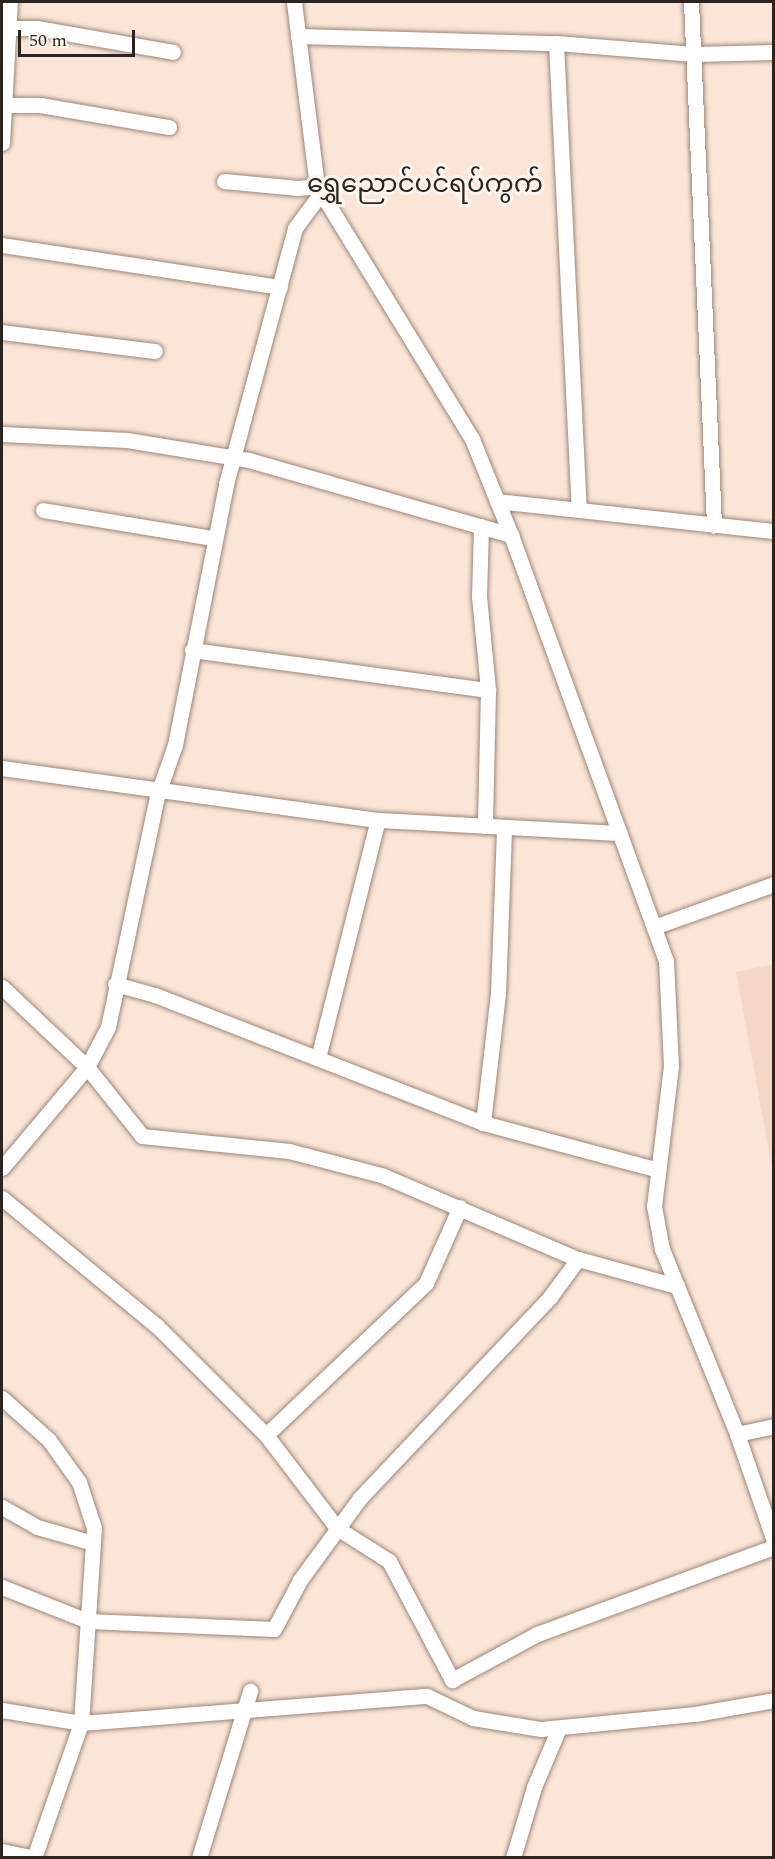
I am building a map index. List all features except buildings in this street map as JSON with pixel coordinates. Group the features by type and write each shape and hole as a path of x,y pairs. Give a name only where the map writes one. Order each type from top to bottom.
{"street":[{"path":"2,143 6,28 10,2"},
{"path":"294,2 319,189 472,439 511,535 666,960 671,1066 654,1206 662,1249 737,1434 774,1541"},
{"path":"691,2 714,525"},
{"path":"6,28 37,28 173,52"},
{"path":"298,36 556,43 694,54 774,52"},
{"path":"556,43 579,509"},
{"path":"2,104 63,108 169,128"},
{"path":"224,181 319,189"},
{"path":"2,1168 87,1067 108,1028 115,984 140,888 159,790 175,745 212,538 295,228 319,189"},
{"path":"2,245 280,287"},
{"path":"2,332 155,351"},
{"path":"2,434 127,440 235,458 511,535"},
{"path":"497,501 774,531"},
{"path":"43,510 212,538"},
{"path":"482,526 479,596 488,690 485,826"},
{"path":"192,650 488,690"},
{"path":"2,768 378,820 620,833"},
{"path":"318,1058 378,820"},
{"path":"483,1124 498,994 504,827"},
{"path":"654,927 774,884"},
{"path":"115,984 155,995 483,1124 658,1170"},
{"path":"2,987 87,1067 142,1136 289,1151 384,1176 578,1259 677,1286"},
{"path":"2,1198 157,1326 266,1435 337,1528 389,1561 452,1680 537,1634 774,1547"},
{"path":"266,1435 426,1283 460,1207"},
{"path":"2,1587 88,1621 274,1629 300,1580 337,1528 393,1461 550,1297 578,1259"},
{"path":"2,1398 49,1440 79,1482 94,1528 81,1723 35,1857 2,1851"},
{"path":"737,1434 774,1426"},
{"path":"2,1507 37,1527 93,1543"},
{"path":"199,1857 247,1708 250,1691"},
{"path":"2,1710 81,1723 247,1708 427,1696 473,1718 541,1729 695,1714 774,1700"},
{"path":"513,1857 534,1787 559,1728"}],"shaded area":[{"path":"774,964 773,1173 736,972"}],"district":[{"name":"ရွှေညောင်ပင်ရပ်ကွက်","path":"425,185"}]}
